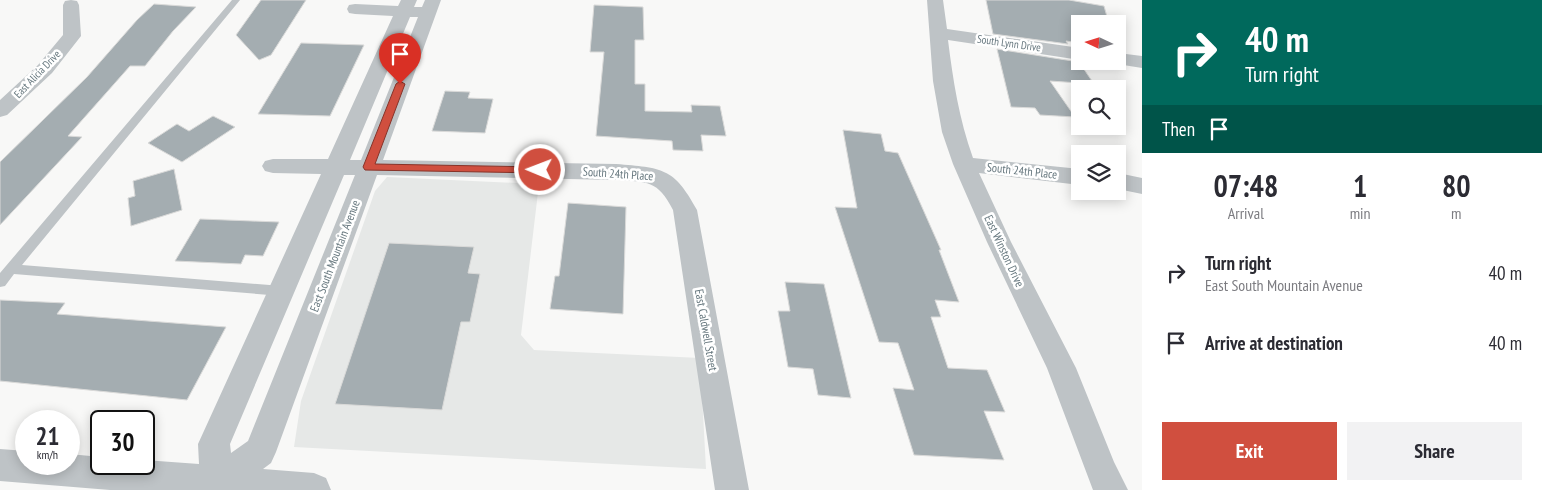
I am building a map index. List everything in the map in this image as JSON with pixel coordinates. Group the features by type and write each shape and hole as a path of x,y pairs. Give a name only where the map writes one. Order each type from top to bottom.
{"street":[{"path":"68,2 90,0"},
{"name":"East Winston Drive","path":"935,0 943,81 953,132 964,164 999,242 1061,368 1102,474 1111,490"},
{"name":"East Alicia Drive","path":"0,112 45,69 72,36 68,2"},
{"path":"216,486 214,444 337,166 419,6 355,9"},
{"name":"East South Mountain Avenue","path":"216,486 260,452 368,167 419,6"},
{"name":"South Lynn Drive","path":"938,33 1071,53"},
{"path":"1126,60 1142,62"},
{"name":"South 24th Place","path":"964,164 1071,176"},
{"name":"South 24th Place","path":"273,166 616,172 662,177"},
{"name":"East Caldwell Street","path":"662,177 676,189 686,210 732,490"},
{"path":"1126,183 1142,186"},
{"path":"0,465 216,486 314,490"}],"lane":[{"path":"0,282 236,0"},
{"path":"11,269 282,291"}],"shaded area":[{"path":"387,177 539,184 521,335 534,350 700,358 706,469 294,447 301,401 375,191"}],"building":[{"path":"261,0 306,0 271,55 259,60 236,35"},
{"path":"986,0 1069,0 1104,6 1106,15 1071,15 1071,42 1066,41 1068,44 993,34"},
{"path":"154,4 196,7 173,31 145,66 130,66 68,136 82,137 0,225 0,162 87,77 137,20"},
{"path":"594,5 643,7 644,40 635,40 635,84 645,84 645,111 692,112 691,105 720,106 726,136 701,135 703,151 673,150 672,141 596,136 604,52 590,52"},
{"path":"301,43 364,45 330,116 258,114"},
{"path":"997,49 1071,61 1071,70 1084,70 1091,80 1071,80 1071,82 1050,81 1071,111 1071,117 1040,115 1035,108 1011,107"},
{"path":"445,91 470,92 468,98 493,99 485,133 432,131"},
{"path":"213,116 235,127 182,162 148,143 177,124 189,131"},
{"path":"843,130 881,134 885,151 898,153 941,250 939,250 959,302 935,300 941,317 931,317 948,368 987,370 1005,412 984,411 1004,460 914,455 893,388 914,390 898,343 879,342 835,207 857,208"},
{"path":"174,169 182,210 131,226 128,198 135,196 133,181"},
{"path":"568,203 626,207 623,314 550,309 555,276 559,276"},
{"path":"200,219 279,222 263,256 245,255 241,264 175,261"},
{"path":"389,243 474,247 468,273 480,274 470,322 461,322 442,410 335,404"},
{"path":"785,282 824,284 851,398 818,395 813,369 788,367 778,311 790,311"},
{"path":"0,300 65,303 57,314 226,327 187,400 0,381"}],"route":[{"path":"400,84 368,167 540,170"}]}
